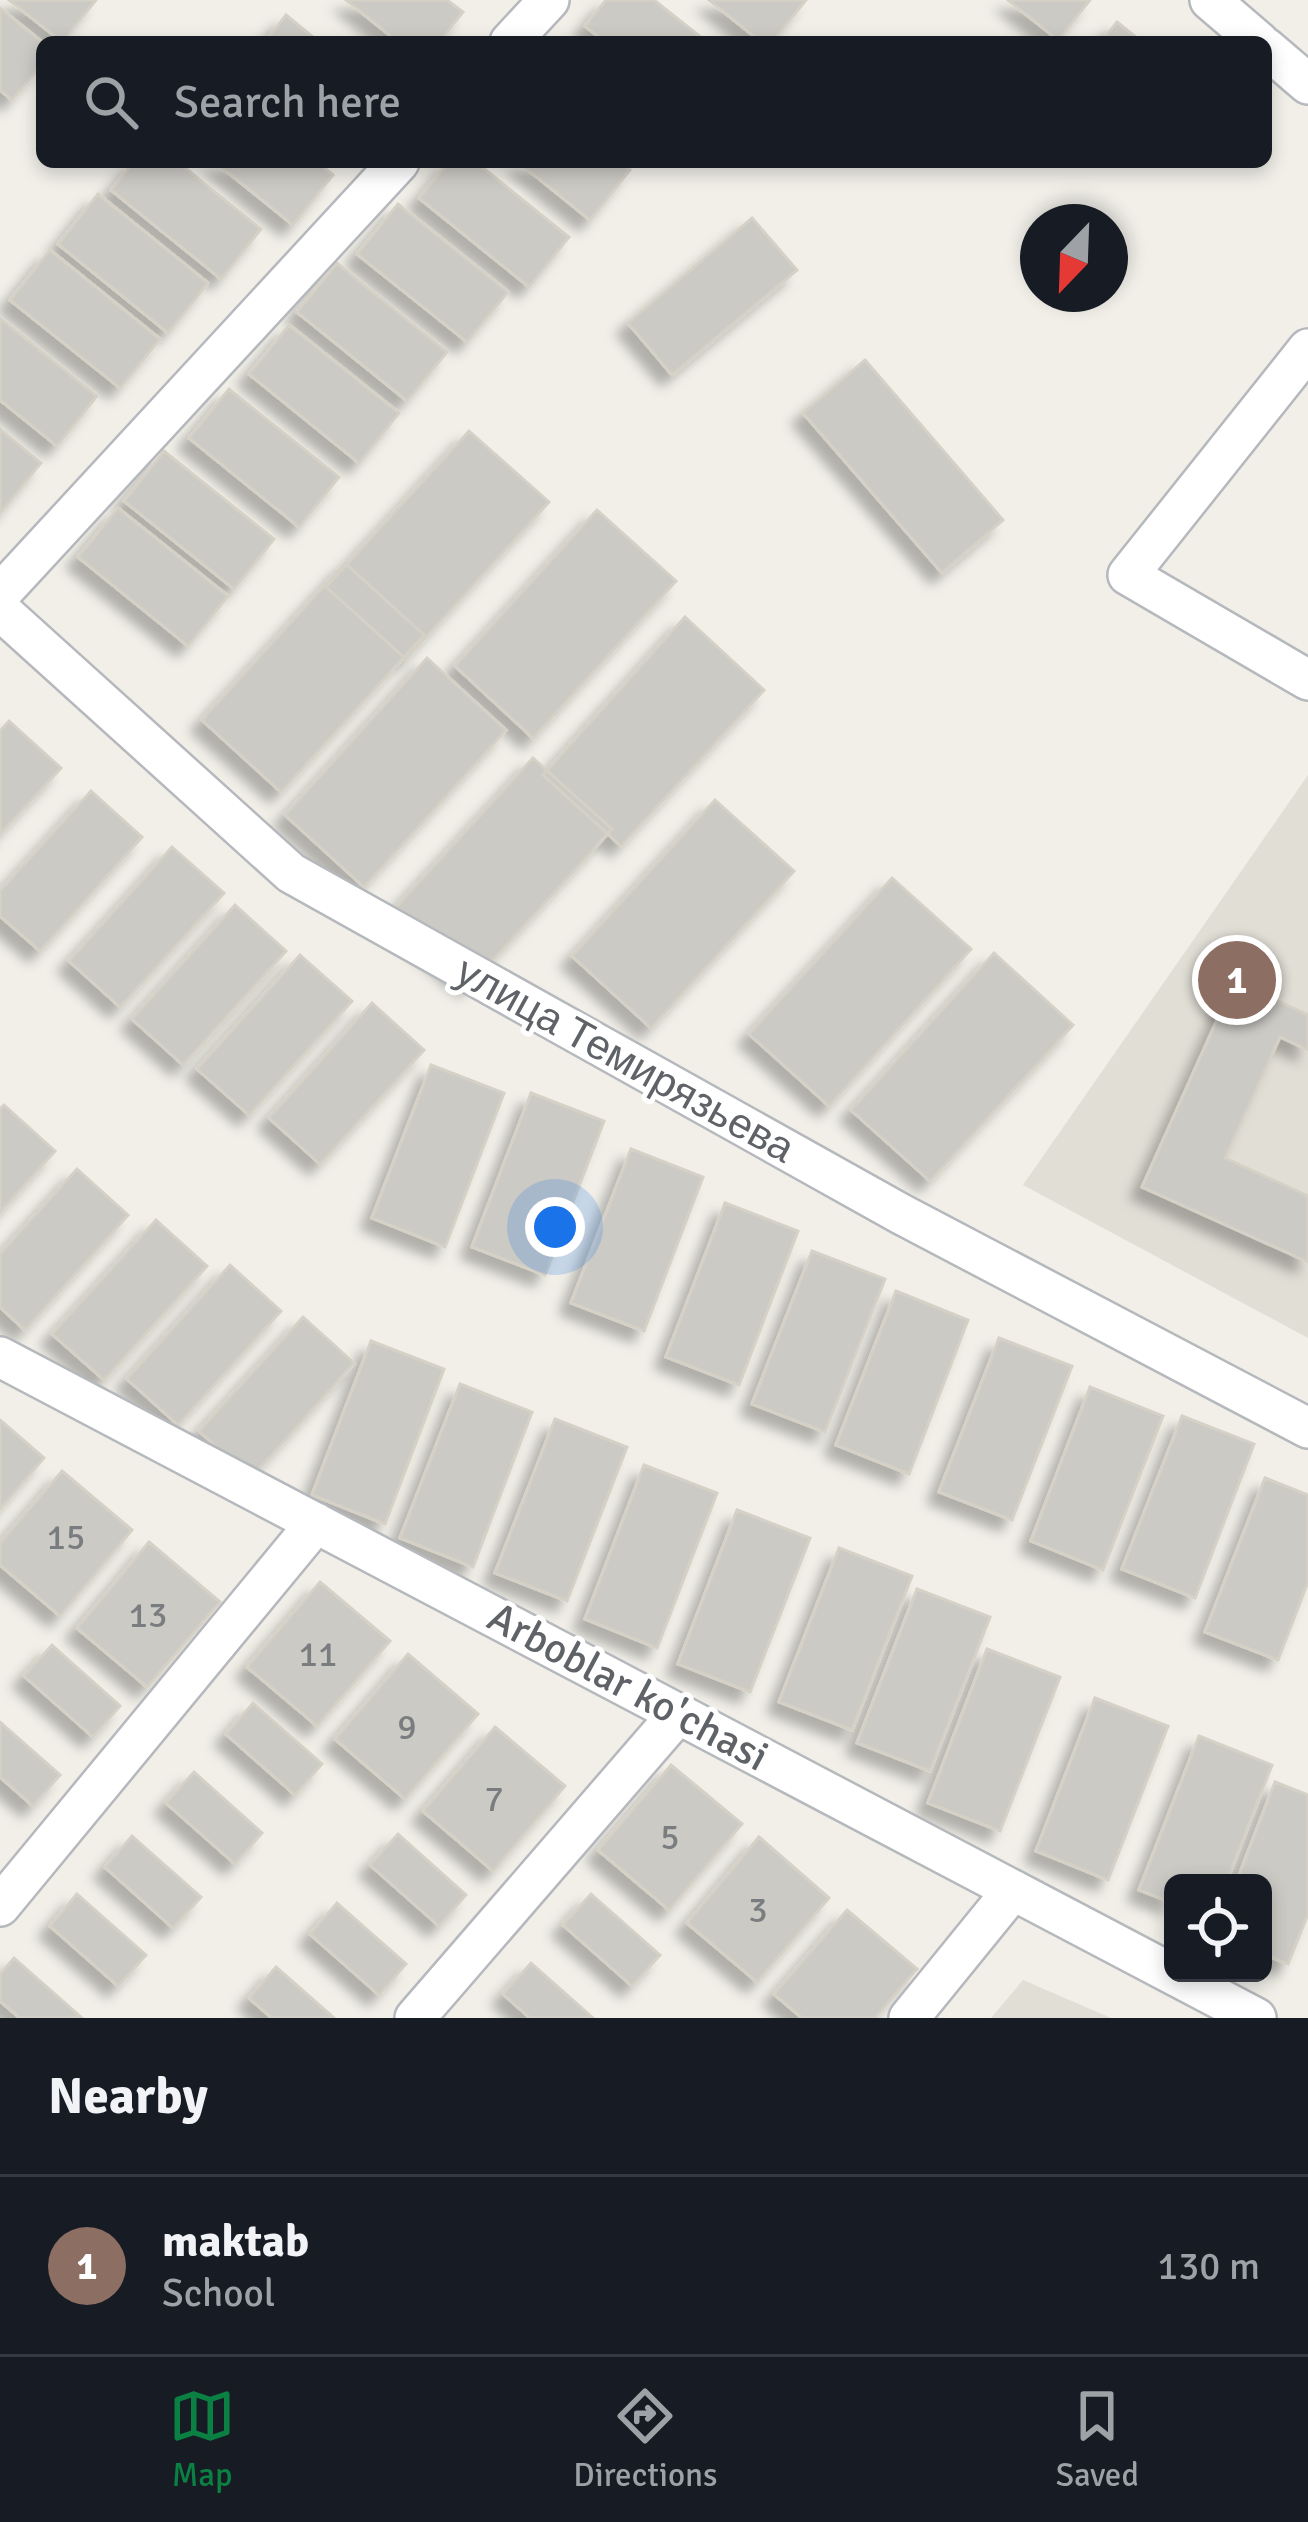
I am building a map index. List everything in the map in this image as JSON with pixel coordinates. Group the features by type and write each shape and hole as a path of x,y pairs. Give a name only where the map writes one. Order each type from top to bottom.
{"street":[{"path":"516,36 549,0"},
{"path":"1210,0 1252,36"},
{"path":"1272,53 1308,84"},
{"path":"0,594 393,168"},
{"path":"1308,349 1128,575 1308,680"},
{"name":"улица Темирязьева","path":"0,610 291,873 901,1214 1308,1428"},
{"name":"Arboblar ko'chasi","path":"0,1357 1256,2018"},
{"path":"0,1906 316,1523"},
{"path":"415,2018 678,1714"},
{"path":"909,2018 1013,1890"}],"shaded area":[{"path":"1308,775 1308,1338 1023,1185"},
{"path":"1023,1980 1111,2018 991,2018"}],"building":[{"path":"9,0 96,0 67,36 54,36"},
{"path":"346,0 447,0 463,12 444,36 391,36"},
{"path":"606,0 654,0 699,36 598,36 585,26"},
{"path":"709,0 806,0 777,36 754,36"},
{"path":"1008,0 1090,0 1061,36 1053,36"},
{"path":"0,8 36,37 36,71 12,100 0,90"},
{"path":"286,15 312,36 270,36"},
{"path":"1117,22 1134,36 1106,36"},
{"path":"129,168 185,168 261,229 221,279 111,190"},
{"path":"222,168 324,168 333,175 293,225"},
{"path":"444,168 483,168 569,237 529,287 419,198"},
{"path":"525,168 630,170 590,220"},
{"path":"98,194 208,283 168,333 58,244"},
{"path":"398,204 508,292 467,342 357,254"},
{"path":"752,218 797,270 672,375 628,323"},
{"path":"50,250 160,339 120,388 10,300"},
{"path":"337,263 447,352 407,401 297,312"},
{"path":"0,318 97,396 57,446 0,400"},
{"path":"289,325 399,413 359,463 249,374"},
{"path":"865,360 1003,520 942,573 803,413"},
{"path":"229,389 339,477 299,527 189,438"},
{"path":"0,429 41,463 1,512 0,511"},
{"path":"469,431 549,502 406,659 326,587"},
{"path":"164,451 274,539 234,589 124,501"},
{"path":"118,508 228,596 188,646 78,557"},
{"path":"597,510 676,581 533,738 455,666"},
{"path":"345,563 424,635 281,792 202,720"},
{"path":"685,617 764,690 621,846 543,775"},
{"path":"427,658 506,730 364,887 285,815"},
{"path":"9,721 61,768 0,834 0,731"},
{"path":"533,758 612,829 469,986 390,914"},
{"path":"91,791 142,837 40,951 0,916 0,891"},
{"path":"715,800 794,871 651,1028 572,956"},
{"path":"172,847 224,893 120,1007 69,961"},
{"path":"892,878 971,949 829,1106 749,1034"},
{"path":"235,905 286,951 183,1065 132,1019"},
{"path":"994,953 1073,1025 930,1181 851,1110"},
{"path":"300,955 352,1001 249,1115 197,1069"},
{"path":"1249,988 1308,1015 1308,1050 1280,1037 1225,1158 1308,1196 1308,1262 1142,1187 1230,991 1245,997"},
{"path":"372,1003 424,1050 320,1164 269,1118"},
{"path":"431,1065 504,1093 445,1247 372,1218"},
{"path":"531,1093 604,1121 545,1275 472,1247"},
{"path":"4,1105 55,1151 0,1212 0,1109"},
{"path":"631,1149 703,1177 644,1331 571,1303"},
{"path":"77,1169 128,1215 25,1330 0,1307 0,1254"},
{"path":"725,1203 798,1231 739,1385 666,1357"},
{"path":"156,1220 207,1266 104,1380 52,1334"},
{"path":"812,1251 885,1279 825,1432 752,1404"},
{"path":"230,1265 281,1311 178,1425 127,1379"},
{"path":"896,1291 968,1320 909,1474 836,1445"},
{"path":"303,1317 354,1363 251,1478 199,1431"},
{"path":"999,1338 1072,1366 1012,1520 939,1492"},
{"path":"371,1341 444,1369 385,1524 312,1495"},
{"path":"460,1384 532,1412 473,1567 400,1538"},
{"path":"1090,1387 1163,1416 1103,1570 1031,1541"},
{"path":"1182,1416 1254,1444 1195,1598 1122,1569"},
{"path":"555,1419 627,1447 567,1601 495,1573"},
{"path":"0,1420 44,1458 0,1509"},
{"path":"644,1465 717,1493 657,1648 585,1619"},
{"path":"62,1471 132,1530 60,1616 0,1565 0,1543"},
{"path":"1265,1478 1308,1495 1308,1582 1278,1660 1205,1632"},
{"path":"737,1510 810,1538 750,1692 678,1664"},
{"path":"149,1542 220,1602 147,1687 77,1628"},
{"path":"839,1548 912,1576 852,1730 779,1702"},
{"path":"320,1582 390,1641 317,1726 247,1667"},
{"path":"917,1589 990,1617 930,1771 857,1743"},
{"path":"52,1645 120,1706 93,1737 24,1676"},
{"path":"987,1649 1060,1677 1000,1831 928,1803"},
{"path":"408,1654 478,1714 405,1799 335,1739"},
{"path":"1095,1698 1168,1726 1108,1880 1036,1851"},
{"path":"253,1703 322,1764 295,1795 226,1734"},
{"path":"0,1722 60,1775 33,1806 0,1777"},
{"path":"495,1727 565,1786 493,1871 423,1811"},
{"path":"1199,1736 1272,1765 1230,1874 1164,1874 1164,1900 1139,1890"},
{"path":"671,1765 742,1824 669,1910 598,1850"},
{"path":"194,1772 262,1833 235,1864 166,1803"},
{"path":"1275,1782 1308,1795 1308,1914 1288,1964 1272,1958 1272,1874 1239,1874"},
{"path":"398,1834 466,1895 439,1926 370,1865"},
{"path":"132,1836 201,1897 173,1928 105,1867"},
{"path":"759,1837 829,1898 757,1982 687,1923"},
{"path":"77,1894 146,1955 118,1986 50,1926"},
{"path":"591,1894 660,1955 632,1986 563,1925"},
{"path":"337,1903 406,1964 379,1995 310,1934"},
{"path":"847,1910 917,1969 875,2018 802,2018 774,1994"},
{"path":"14,1958 82,2018 20,2018 0,2001 0,1974"},
{"path":"531,1963 593,2018 530,2018 503,1994"},
{"path":"276,1967 334,2018 272,2018 249,1998"}],"place":[{"name":"maktab","path":"1237,980"}]}
